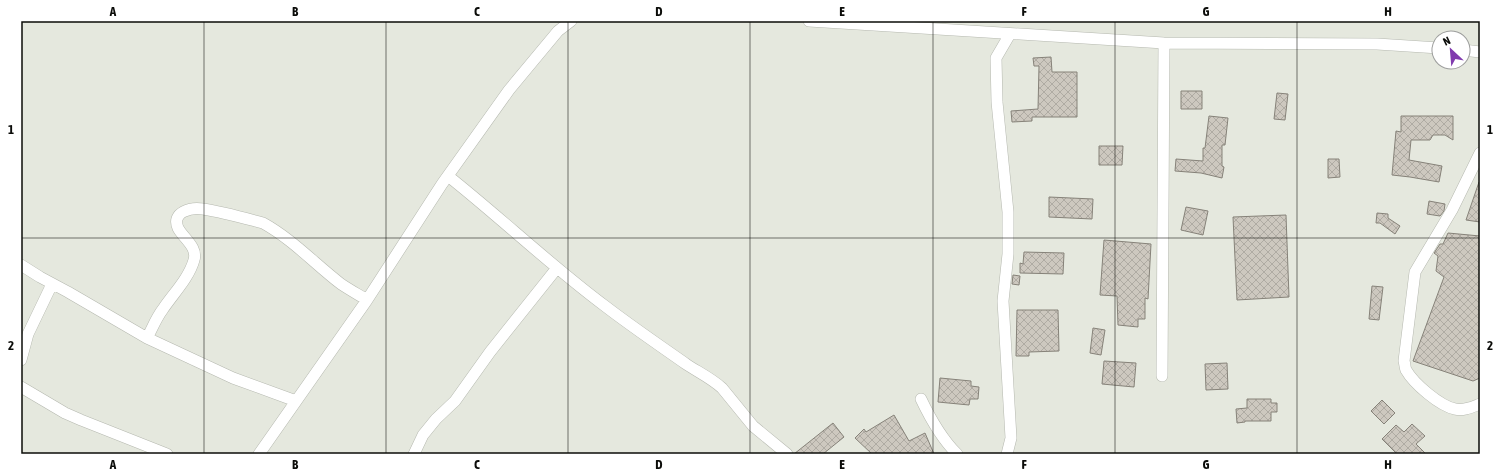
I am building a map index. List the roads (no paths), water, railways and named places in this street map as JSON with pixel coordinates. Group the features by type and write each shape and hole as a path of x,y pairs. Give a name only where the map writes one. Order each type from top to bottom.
{"street":[{"path":"259,454 367,300 448,176 509,90 558,31 571,21"},
{"path":"809,21 861,22 1010,34 1164,43 1377,44 1431,47"},
{"path":"1007,454 1011,438 1003,301 1008,254 1008,212 998,109 996,58 1010,34"},
{"path":"1162,376 1164,43"},
{"path":"1480,153 1452,210 1415,272 1404,361 1406,370 1421,388 1441,403 1455,409 1467,409 1480,404"},
{"path":"448,176 557,268 644,335 716,383 722,388 753,426 787,454"},
{"path":"147,338 162,310 185,278 194,261 194,250 178,228 176,220 180,213 189,210 202,209 263,223 284,237 342,284 367,300"},
{"path":"21,265 147,338 233,378 296,401"},
{"path":"414,454 423,435 436,419 455,401 490,352 557,268"},
{"path":"21,360 31,328 52,284"},
{"path":"21,387 76,418 168,454"},
{"path":"921,399 927,412 949,445 957,454"}]}
